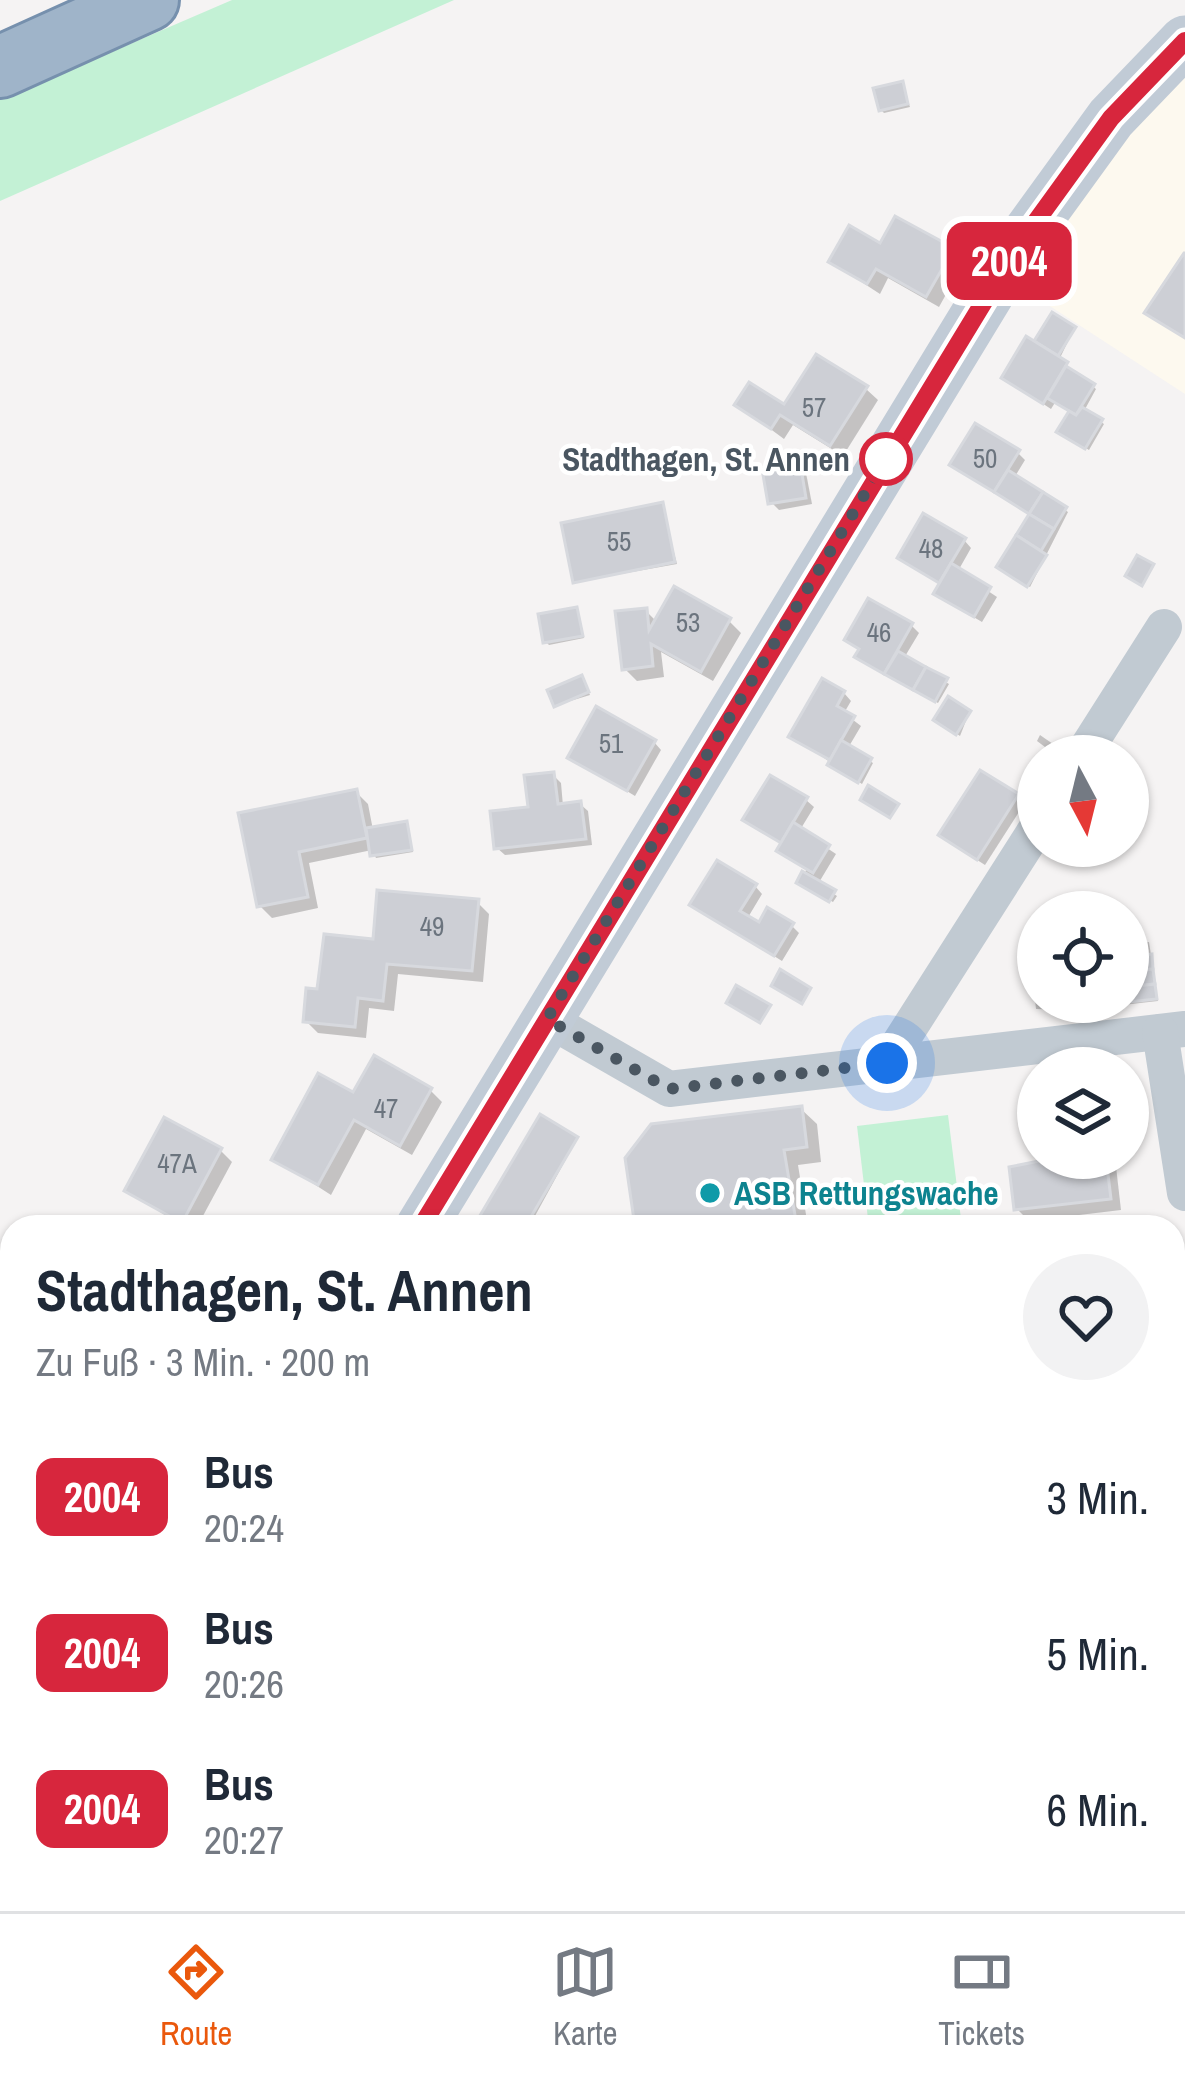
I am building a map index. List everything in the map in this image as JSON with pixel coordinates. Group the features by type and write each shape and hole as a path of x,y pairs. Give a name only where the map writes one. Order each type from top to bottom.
{"highway":[{"path":"0,68 148,0"}],"main road":[{"path":"428,1215 1016,249 1111,118 1185,41"}],"street":[{"path":"1095,735 1164,627"},
{"path":"887,1063 1017,859"},
{"path":"547,1019 669,1089 1173,1031 1185,1193"}],"shaded area":[{"path":"1185,78 1185,394 1019,286 1083,187 1156,102"}],"green space":[{"path":"232,0 454,0 0,201 0,100"},
{"path":"948,1115 960,1215 868,1215 857,1126"}],"building":[{"path":"903,81 908,104 879,111 873,88"},
{"path":"895,216 954,248 926,297 876,269 867,284 828,262 849,225 880,243"},
{"path":"1185,253 1185,338 1144,313"},
{"path":"1052,312 1076,327 1058,356 1034,341"},
{"path":"1026,336 1068,362 1043,404 1001,378"},
{"path":"816,354 868,386 830,446 780,415 771,429 734,405 749,382 784,404"},
{"path":"1066,366 1095,384 1076,415 1047,398"},
{"path":"1082,407 1103,419 1085,449 1056,432 1069,411 1076,415"},
{"path":"975,423 1020,450 994,492 949,465"},
{"path":"800,462 806,498 768,504 762,469"},
{"path":"1008,470 1043,492 1029,514 994,492"},
{"path":"1043,492 1067,507 1054,529 1029,514"},
{"path":"663,502 675,562 573,583 561,523"},
{"path":"923,513 966,538 939,583 897,558"},
{"path":"1029,514 1054,529 1041,551 1016,535"},
{"path":"1016,535 1047,555 1027,587 996,567"},
{"path":"1137,555 1154,564 1142,586 1125,576"},
{"path":"951,563 991,587 974,617 933,594"},
{"path":"674,586 731,618 701,672 651,644 653,666 622,670 615,611 647,608 649,630"},
{"path":"868,598 913,623 884,674 854,657 859,649 844,640"},
{"path":"577,607 583,636 543,643 538,614"},
{"path":"898,651 926,667 913,690 884,674"},
{"path":"926,667 948,678 935,702 913,690"},
{"path":"582,675 589,692 554,707 547,690"},
{"path":"822,678 845,691 837,706 855,716 830,760 788,737"},
{"path":"948,696 971,711 956,735 933,720"},
{"path":"596,706 656,740 627,791 567,758"},
{"path":"841,740 872,758 858,783 827,765"},
{"path":"980,770 1017,793 977,860 938,835"},
{"path":"554,772 558,804 581,801 586,839 494,849 490,811 528,807 524,775"},
{"path":"770,775 808,797 781,843 742,820"},
{"path":"868,785 899,804 890,818 860,800"},
{"path":"357,789 367,838 299,852 308,897 257,907 238,813"},
{"path":"407,821 412,850 370,856 366,828"},
{"path":"793,822 830,845 813,873 776,851"},
{"path":"717,860 757,884 740,911 759,922 767,907 794,923 774,956 689,905"},
{"path":"802,871 836,890 829,902 796,883"},
{"path":"377,890 479,899 472,971 387,964 383,1001 358,998 355,1027 303,1022 306,988 317,989 324,934 373,939"},
{"path":"780,969 811,988 802,1004 771,986"},
{"path":"1155,984 1157,999 1149,1000 1149,985"},
{"path":"736,985 771,1005 760,1023 726,1003"},
{"path":"374,1055 432,1088 400,1146 354,1120 318,1185 271,1160 318,1073 353,1092"},
{"name":"ASB Rettungswache","path":"802,1106 807,1147 784,1150 795,1215 633,1215 625,1158 651,1124"},
{"path":"540,1114 578,1137 532,1215 480,1215"},
{"path":"164,1117 222,1148 186,1215 168,1215 124,1191"},
{"path":"1017,1165 1017,1179 1109,1179 1111,1199 1014,1210 1009,1167"}],"bus line":[{"name":"2004","path":"428,1215 1016,249 1111,118 1185,41"}],"place":[{"name":"Stadthagen, St. Annen","path":"886,459"},
{"name":"ASB Rettungswache","path":"710,1193"}],"route":[{"path":"886,459 547,1019 669,1089 887,1063"}]}
